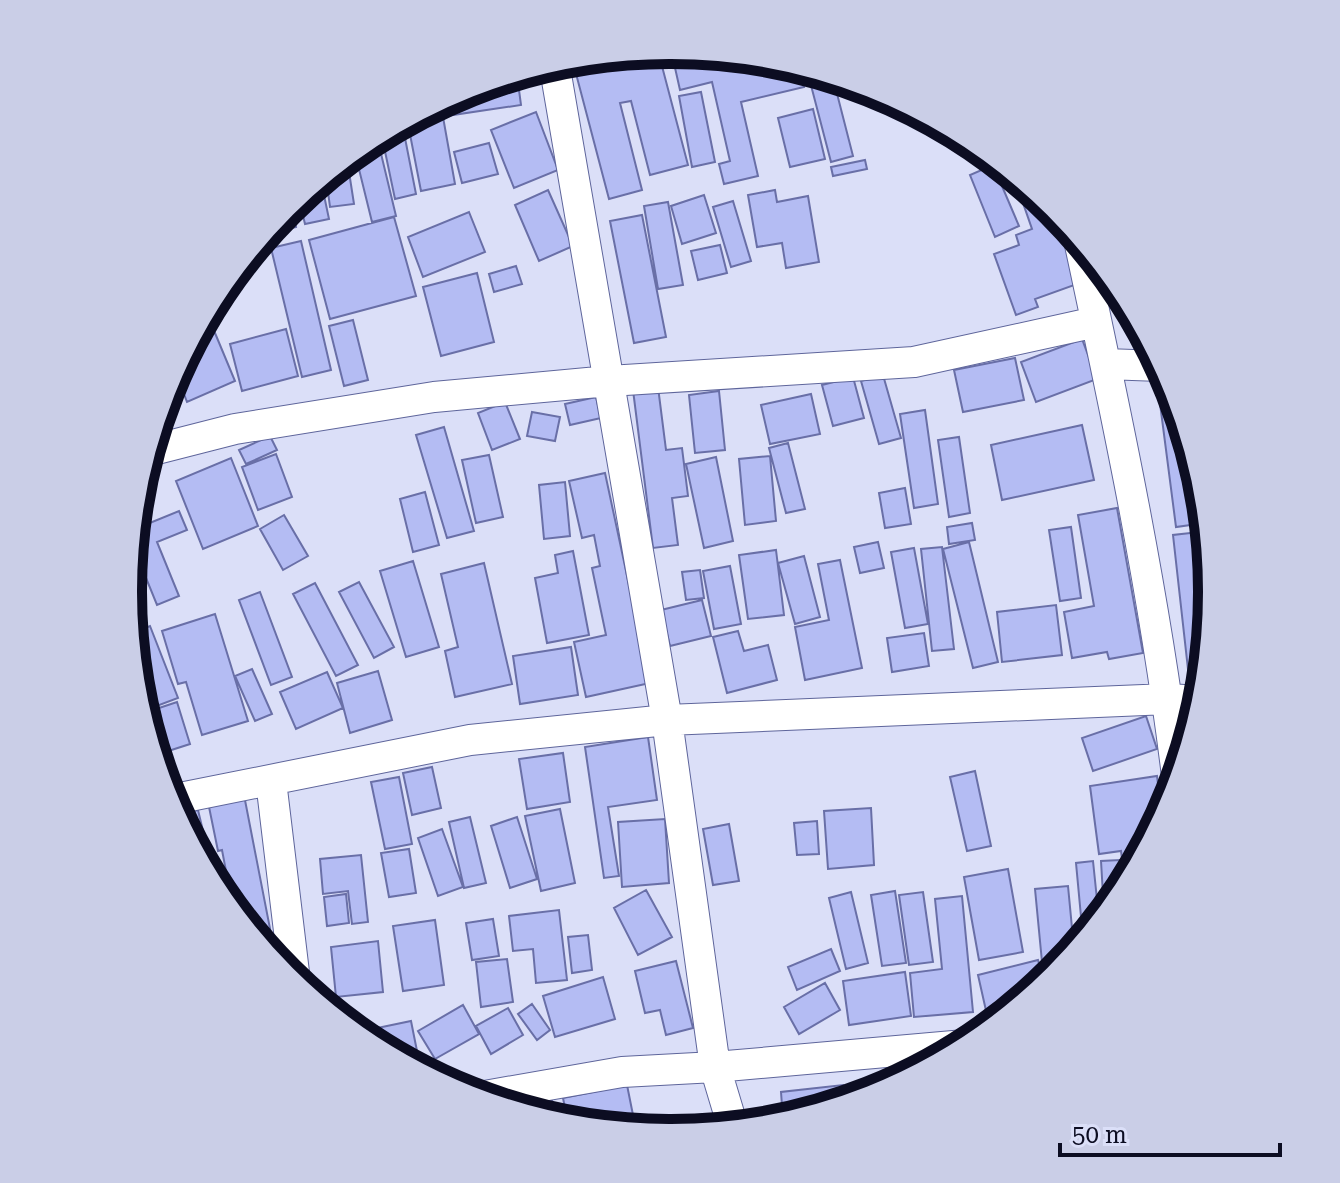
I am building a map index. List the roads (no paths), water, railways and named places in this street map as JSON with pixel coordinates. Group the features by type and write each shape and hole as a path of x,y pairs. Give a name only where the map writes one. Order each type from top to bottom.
{"street":[{"path":"556,77 667,720 715,1067 729,1115"},
{"path":"1084,265 1106,364 1168,699 1174,749"},
{"path":"162,448 235,429 434,397 609,381 914,362 1096,322"},
{"path":"1106,364 1146,365"},
{"path":"185,797 470,740 667,720 1186,700"},
{"path":"271,781 292,959"},
{"path":"505,1092 622,1072 935,1048"}]}
